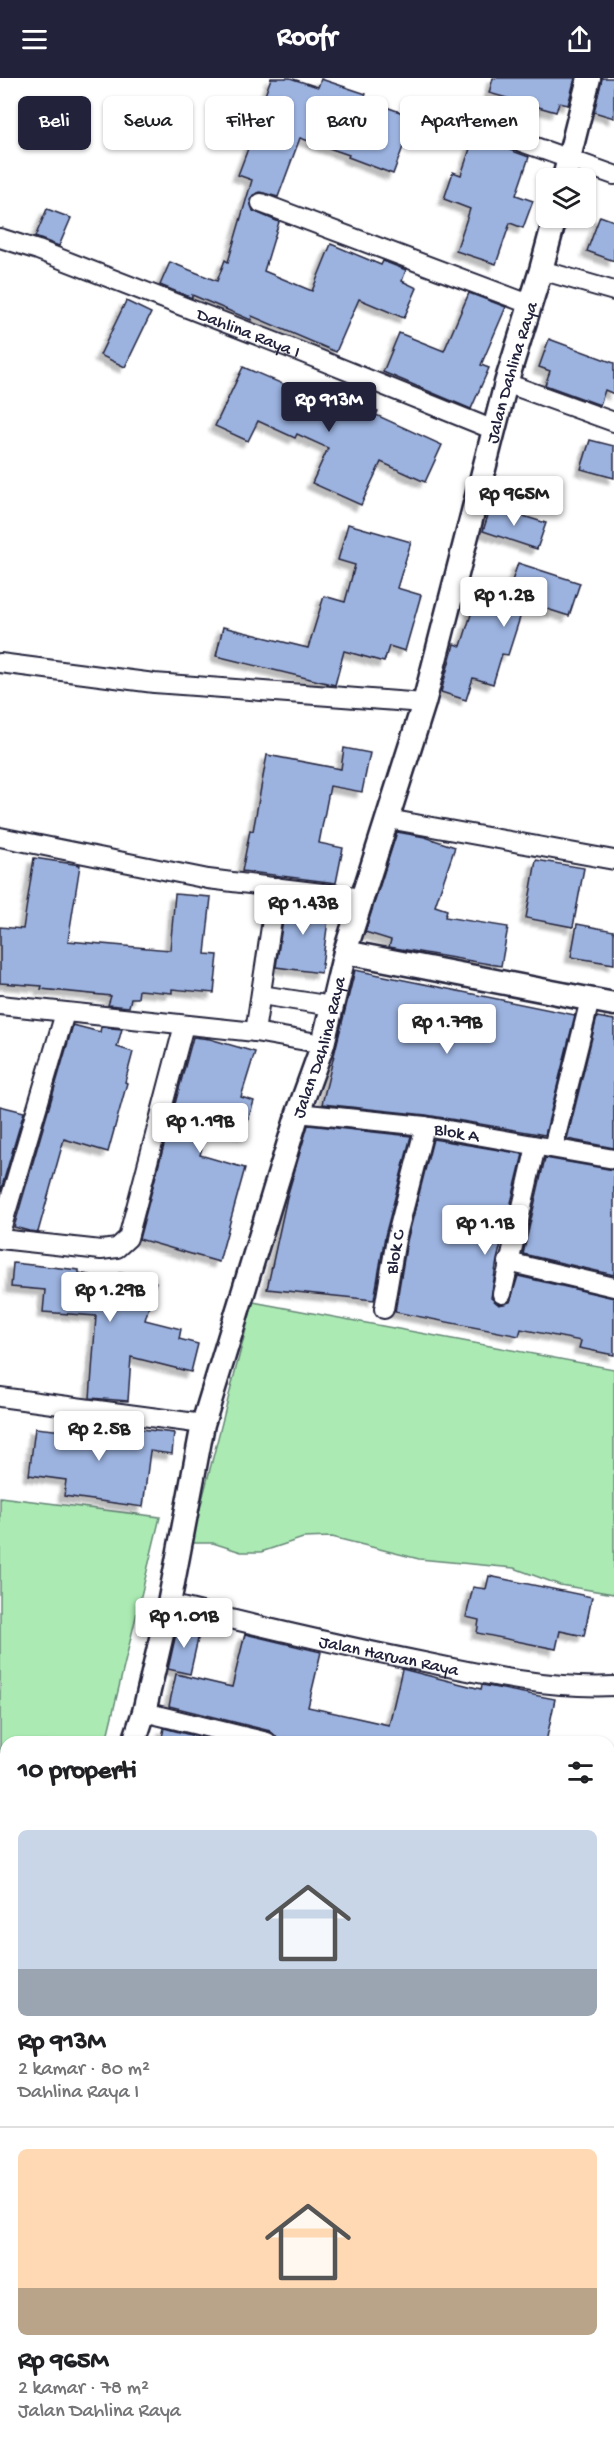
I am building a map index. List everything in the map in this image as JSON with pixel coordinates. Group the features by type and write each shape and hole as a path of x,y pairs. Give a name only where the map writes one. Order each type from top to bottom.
{"street":[{"path":"567,168 589,78"},
{"path":"526,150 565,168"},
{"path":"596,173 614,175"},
{"path":"261,203 529,304"},
{"name":"Jalan Dahlina Raya","path":"136,1736 144,1712 169,1604 203,1424 298,1113 323,1044 345,952 424,703 506,383 552,228"},
{"name":"Dahlina Raya I","path":"0,238 38,250 494,430"},
{"path":"541,270 614,291"},
{"path":"506,383 614,422"},
{"path":"0,663 153,683 424,703"},
{"path":"388,819 614,860"},
{"path":"0,837 208,879 363,898"},
{"path":"255,1032 277,887"},
{"path":"345,952 614,1004"},
{"path":"261,995 332,1006"},
{"path":"502,1294 508,1262 590,1000"},
{"path":"0,1005 255,1032 323,1044"},
{"path":"0,1233 65,1013"},
{"path":"0,1239 101,1250 117,1248 128,1238 184,1025"},
{"name":"Blok A","path":"298,1113 425,1126 614,1159"},
{"name":"Blok C","path":"384,1309 396,1239 425,1126"},
{"path":"508,1262 614,1287"},
{"path":"0,1397 203,1424"},
{"name":"Jalan Haruan Raya","path":"169,1604 309,1639 476,1673 588,1687 614,1686"},
{"path":"144,1712 242,1736"}],"green space":[{"path":"253,1302 614,1369 614,1594 560,1585 514,1568 419,1559 332,1537 303,1538 261,1552 241,1552 213,1543 191,1543"},
{"path":"0,1497 160,1517 107,1736 0,1736"}],"building":[{"path":"271,78 290,78 318,87 321,79 366,94 365,96 306,96 306,140 300,138 278,197 260,192 253,195 250,200 253,211 279,222 264,271 312,291 331,244 381,265 383,261 406,270 402,281 417,288 404,318 359,299 336,352 252,316 251,320 192,295 192,298 160,285 170,262 217,281 225,260 228,262 252,180 238,175 247,150 294,150 294,96 265,96"},
{"path":"493,78 575,78 568,105 559,103 556,112 539,107 539,96 500,96 489,93"},
{"path":"602,78 614,78 614,118 594,112"},
{"path":"388,108 400,112 400,150 402,150 393,174 348,157 349,155 335,150 388,150"},
{"path":"470,150 510,150 529,157 516,195 533,201 523,228 510,223 496,264 456,251 470,209 444,199 453,172 461,175"},
{"path":"47,209 71,218 59,246 35,237"},
{"path":"600,216 614,221 614,261 587,251"},
{"path":"469,293 506,307 481,365 489,368 471,409 383,372 399,333 444,351"},
{"path":"126,301 151,313 125,367 100,355"},
{"path":"549,339 614,363 614,394 605,390 600,405 545,385 550,371 539,367"},
{"path":"243,367 334,406 339,394 378,411 376,415 442,445 425,482 381,462 361,505 312,483 328,448 297,434 295,438 258,421 248,441 215,426"},
{"path":"590,440 614,446 614,478 581,469"},
{"path":"491,506 546,523 537,549 483,531"},
{"path":"348,524 411,542 397,588 421,595 405,651 389,646 384,662 344,651 335,685 216,656 223,627 308,648 324,596 345,602 355,565 338,560"},
{"path":"518,563 580,583 569,616 525,602 508,655 502,654 493,684 473,678 466,700 441,692 454,644 461,646 473,608 500,617"},
{"path":"344,748 370,753 362,792 330,786 319,843 343,848 336,883 242,871 250,830 253,831 267,755 341,769"},
{"path":"397,832 425,837 455,847 435,906 447,910 445,917 508,927 501,966 389,947 391,940 365,932"},
{"path":"34,858 80,865 68,941 170,950 175,894 211,897 205,954 218,955 214,993 172,989 172,993 139,990 138,998 131,998 129,1007 108,1005 111,996 41,989 42,986 0,983 0,927 23,929"},
{"path":"536,860 584,868 573,927 526,918"},
{"path":"286,900 330,905 321,973 276,967"},
{"path":"577,924 614,931 614,964 571,957"},
{"path":"355,970 575,1015 545,1135 426,1115 322,1104"},
{"path":"597,1017 614,1020 614,1148 567,1139"},
{"path":"73,1025 100,1032 101,1027 122,1029 117,1047 133,1052 125,1082 127,1083 108,1152 64,1139 38,1232 29,1231 14,1227"},
{"path":"193,1037 210,1039 255,1052 241,1097 254,1101 244,1133 209,1122 200,1155 245,1168 219,1262 139,1239 164,1145 176,1112 173,1111"},
{"path":"0,1106 24,1112 0,1193"},
{"path":"308,1125 411,1136 385,1236 374,1300 267,1289 287,1197"},
{"path":"433,1139 523,1154 497,1260 491,1298 499,1305 510,1302 518,1276 614,1298 614,1355 579,1348 581,1341 521,1329 519,1336 395,1312 407,1241"},
{"path":"545,1158 614,1170 614,1275 523,1254"},
{"path":"13,1263 79,1270 79,1273 117,1281 119,1273 129,1274 156,1282 145,1320 181,1329 179,1339 198,1344 191,1372 131,1357 128,1401 90,1398 96,1316 43,1312 45,1290 11,1287"},
{"path":"115,1426 174,1433 172,1454 150,1451 143,1507 64,1496 66,1480 29,1475 35,1428 114,1436"},
{"path":"489,1576 592,1597 584,1636 560,1631 556,1649 477,1633 479,1620 466,1617 473,1587 486,1589"},
{"path":"178,1625 200,1630 190,1674 168,1669"},
{"path":"245,1634 321,1652 308,1707 389,1725 402,1669 481,1689 482,1685 555,1699 547,1736 275,1736 270,1731 169,1706 176,1674 232,1687"},
{"path":"164,1728 194,1736 162,1736"}]}
